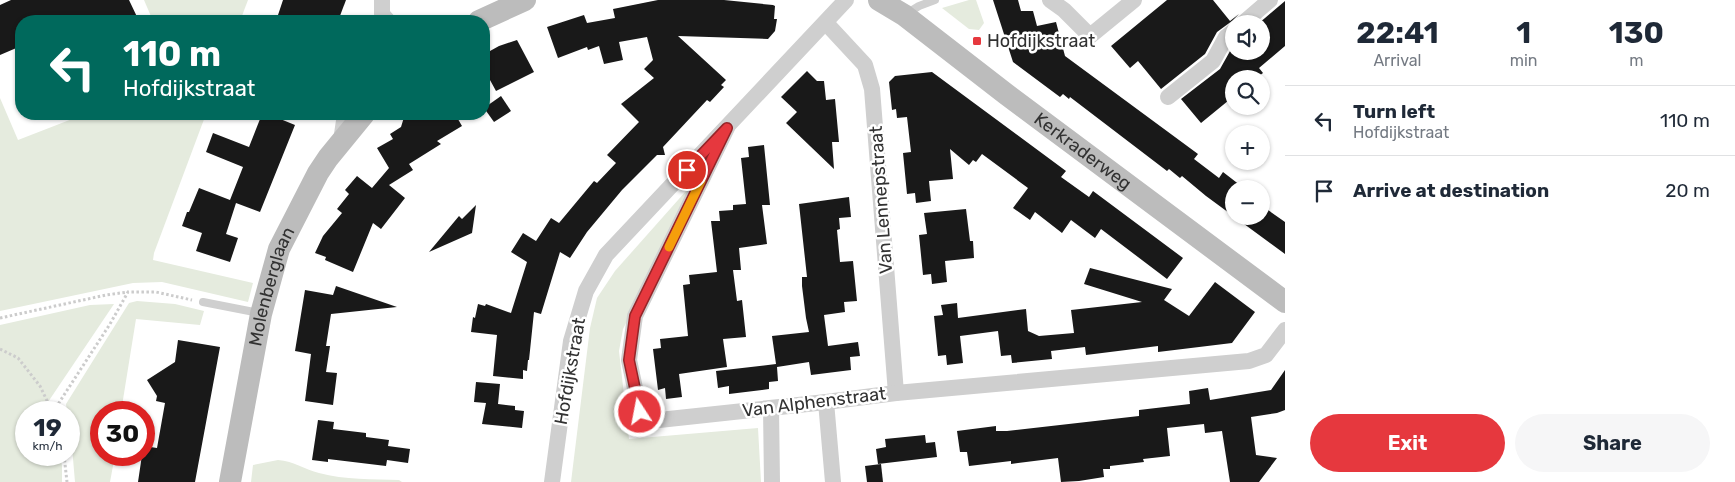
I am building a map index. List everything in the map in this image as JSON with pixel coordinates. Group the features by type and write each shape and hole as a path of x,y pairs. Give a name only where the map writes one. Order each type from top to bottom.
{"street":[{"path":"490,16 525,0"},
{"name":"Hofdijkstraat","path":"552,482 571,341 586,291 606,256 846,0"},
{"name":"Kerkraderweg","path":"879,0 904,15 1006,94 1285,302"},
{"path":"1050,0 1064,10 1090,36 1134,0"},
{"path":"1252,15 1270,0"},
{"name":"Van Lennepstraat","path":"826,23 865,65 872,89 896,392"},
{"path":"1168,97 1213,61 1225,40"},
{"path":"341,142 344,120"},
{"name":"Molenberglaan","path":"230,482 261,314 279,249 307,191 328,158 359,120"},
{"name":"Van Alphenstraat","path":"727,128 635,316 629,360 640,412 650,421 826,402 896,392 1249,361 1266,355 1285,330"},
{"path":"826,402 833,482"},
{"path":"771,408 772,482"}],"lane":[{"path":"904,15 935,0"},
{"path":"203,302 261,314"}],"path":[{"path":"0,318 128,292 156,292 203,302"},
{"path":"59,401 110,324 128,292"},
{"path":"0,350 18,358 40,386 47,401"},
{"path":"65,466 67,482"}],"shaded area":[{"path":"144,0 248,0 242,15 150,15"},
{"path":"969,0 976,0 984,23 979,30 969,29 942,8"},
{"path":"0,98 18,140 70,120 204,120 153,260 253,283 248,302 162,282 133,283 0,311"},
{"path":"702,173 623,329 619,351 629,439 758,428 761,482 571,482 590,328 597,298 615,271"},
{"path":"137,301 175,304 204,311 200,325 136,319 123,401 90,401 90,466 113,466 110,482 75,482 74,466 80,466 80,401 68,401 129,303"},
{"path":"114,304 49,401 15,401 15,466 62,466 62,482 0,482 0,325 90,305"},
{"path":"278,460 289,462 314,472 339,477 399,480 402,482 251,482 253,465"}],"building":[{"path":"11,0 129,0 136,15 15,15 15,49 0,55 0,5"},
{"path":"283,0 346,0 340,15 278,15"},
{"path":"658,0 724,0 773,5 775,6 774,19 777,19 775,31 768,39 678,36 726,80 721,85 724,87 710,102 707,100 663,147 665,155 657,155 622,190 587,232 570,258 560,252 541,314 534,312 529,360 527,371 523,370 523,379 493,376 497,335 471,332 473,317 475,318 478,304 485,306 486,304 511,313 527,262 511,252 523,233 536,241 551,218 559,223 594,181 597,183 616,163 607,155 639,122 621,104 654,78 644,69 653,60 647,37 619,42 623,60 604,64 599,46 588,50 587,47 558,58 547,27 584,15 587,23 615,18 613,9"},
{"path":"993,0 1018,0 1021,11 1033,11 1037,26 1056,22 1065,56 1198,154 1194,159 1219,178 1223,172 1233,180 1225,180 1225,210 1182,176 1180,178 1169,169 1167,171 1070,97 1069,99 1063,94 1060,97 1013,62"},
{"path":"1167,0 1213,0 1225,15 1225,26 1217,32 1205,54 1161,89 1138,61 1130,68 1111,46"},
{"path":"1285,1 1285,46 1270,59 1270,15"},
{"path":"517,40 534,72 496,91 490,80 490,51"},
{"path":"1225,60 1268,60 1259,68 1261,70 1225,70 1225,103 1201,123 1181,99 1220,69"},
{"path":"807,71 817,81 824,81 826,100 835,99 839,142 832,142 834,169 786,123 797,112 781,97"},
{"path":"932,72 1066,171 1061,177 1089,197 1093,191 1183,258 1167,279 1101,229 1095,238 1071,220 1062,233 1035,212 1030,220 1013,208 1028,188 982,154 976,162 973,160 969,165 950,149 953,179 929,181 931,201 916,203 915,193 907,194 903,153 911,152 907,117 897,118 896,109 892,110 889,82 895,76"},
{"path":"501,96 511,111 494,122 490,116 490,104"},
{"path":"260,120 283,120 295,125 260,212 236,203 226,234 238,238 230,262 196,251 202,233 182,226 199,188 230,200 243,167 206,152 213,133 249,147"},
{"path":"403,120 458,120 462,126 437,141 441,144 409,164 413,170 389,185 405,198 381,229 373,223 353,272 325,260 326,257 315,253 323,236 342,213 337,209 349,194 345,190 357,176 372,188 389,168 377,148 393,139 390,134 401,127"},
{"path":"764,145 770,205 762,205 767,244 739,248 741,270 733,270 737,301 742,300 746,337 723,339 727,367 679,374 682,397 666,399 665,388 658,390 653,349 661,348 660,339 688,336 683,285 690,284 689,275 717,272 711,221 720,221 719,211 733,210 733,205 746,204 741,158 749,157 748,147"},
{"path":"849,197 851,217 839,218 840,229 837,230 840,262 853,261 857,301 844,302 845,312 824,315 828,346 858,342 860,356 850,357 851,370 811,375 809,362 777,367 778,381 769,382 769,389 729,394 729,386 718,388 716,371 776,364 772,336 809,332 802,286 802,277 807,277 799,204"},
{"path":"476,205 472,233 429,252 459,216 462,219"},
{"path":"966,209 970,241 973,241 974,258 945,261 947,282 932,284 931,274 923,275 919,235 927,234 924,213"},
{"path":"1270,211 1285,222 1285,254 1246,225 1270,225"},
{"path":"1090,268 1172,289 1164,300 1189,316 1215,282 1255,312 1232,343 1158,352 1158,346 1086,355 1085,347 1051,351 1052,359 1012,363 1011,355 1001,356 998,331 960,336 963,363 947,365 946,355 938,356 934,316 943,315 941,305 957,303 958,318 1026,309 1028,331 1039,336 1074,333 1071,310 1142,302 1084,284"},
{"path":"336,286 397,307 331,314 326,346 330,346 326,372 337,373 333,405 305,401 311,354 295,351 305,290 333,295"},
{"path":"178,340 220,347 195,482 138,482 140,466 155,466 155,448 157,448 165,403 156,401 157,396 147,380 175,362"},
{"path":"1285,370 1285,410 1251,417 1256,455 1277,458 1259,482 1230,482 1222,431 1205,433 1204,424 1167,428 1170,456 1143,459 1144,462 1110,466 1110,469 1103,469 1104,477 1079,481 1061,482 1058,458 1011,464 1011,461 969,466 967,452 960,452 957,431 996,426 996,431 1007,431 1139,416 1139,410 1190,404 1189,391 1208,388 1210,400 1271,390"},
{"path":"476,382 500,384 498,404 515,406 515,410 524,411 522,428 482,424 486,403 474,402"},
{"path":"318,420 334,422 333,429 366,433 366,437 389,440 388,446 410,449 408,463 387,460 386,466 328,459 328,462 312,460"},
{"path":"925,435 926,443 935,442 937,457 878,464 876,449 886,447 885,439"},
{"path":"881,464 883,482 867,482 865,466"}],"slow traffic":[{"path":"669,247 701,181"}],"place":[{"name":"Hofdijkstraat","path":"977,41"}],"route":[{"path":"640,412 629,360 635,316 727,128 687,170"}]}
